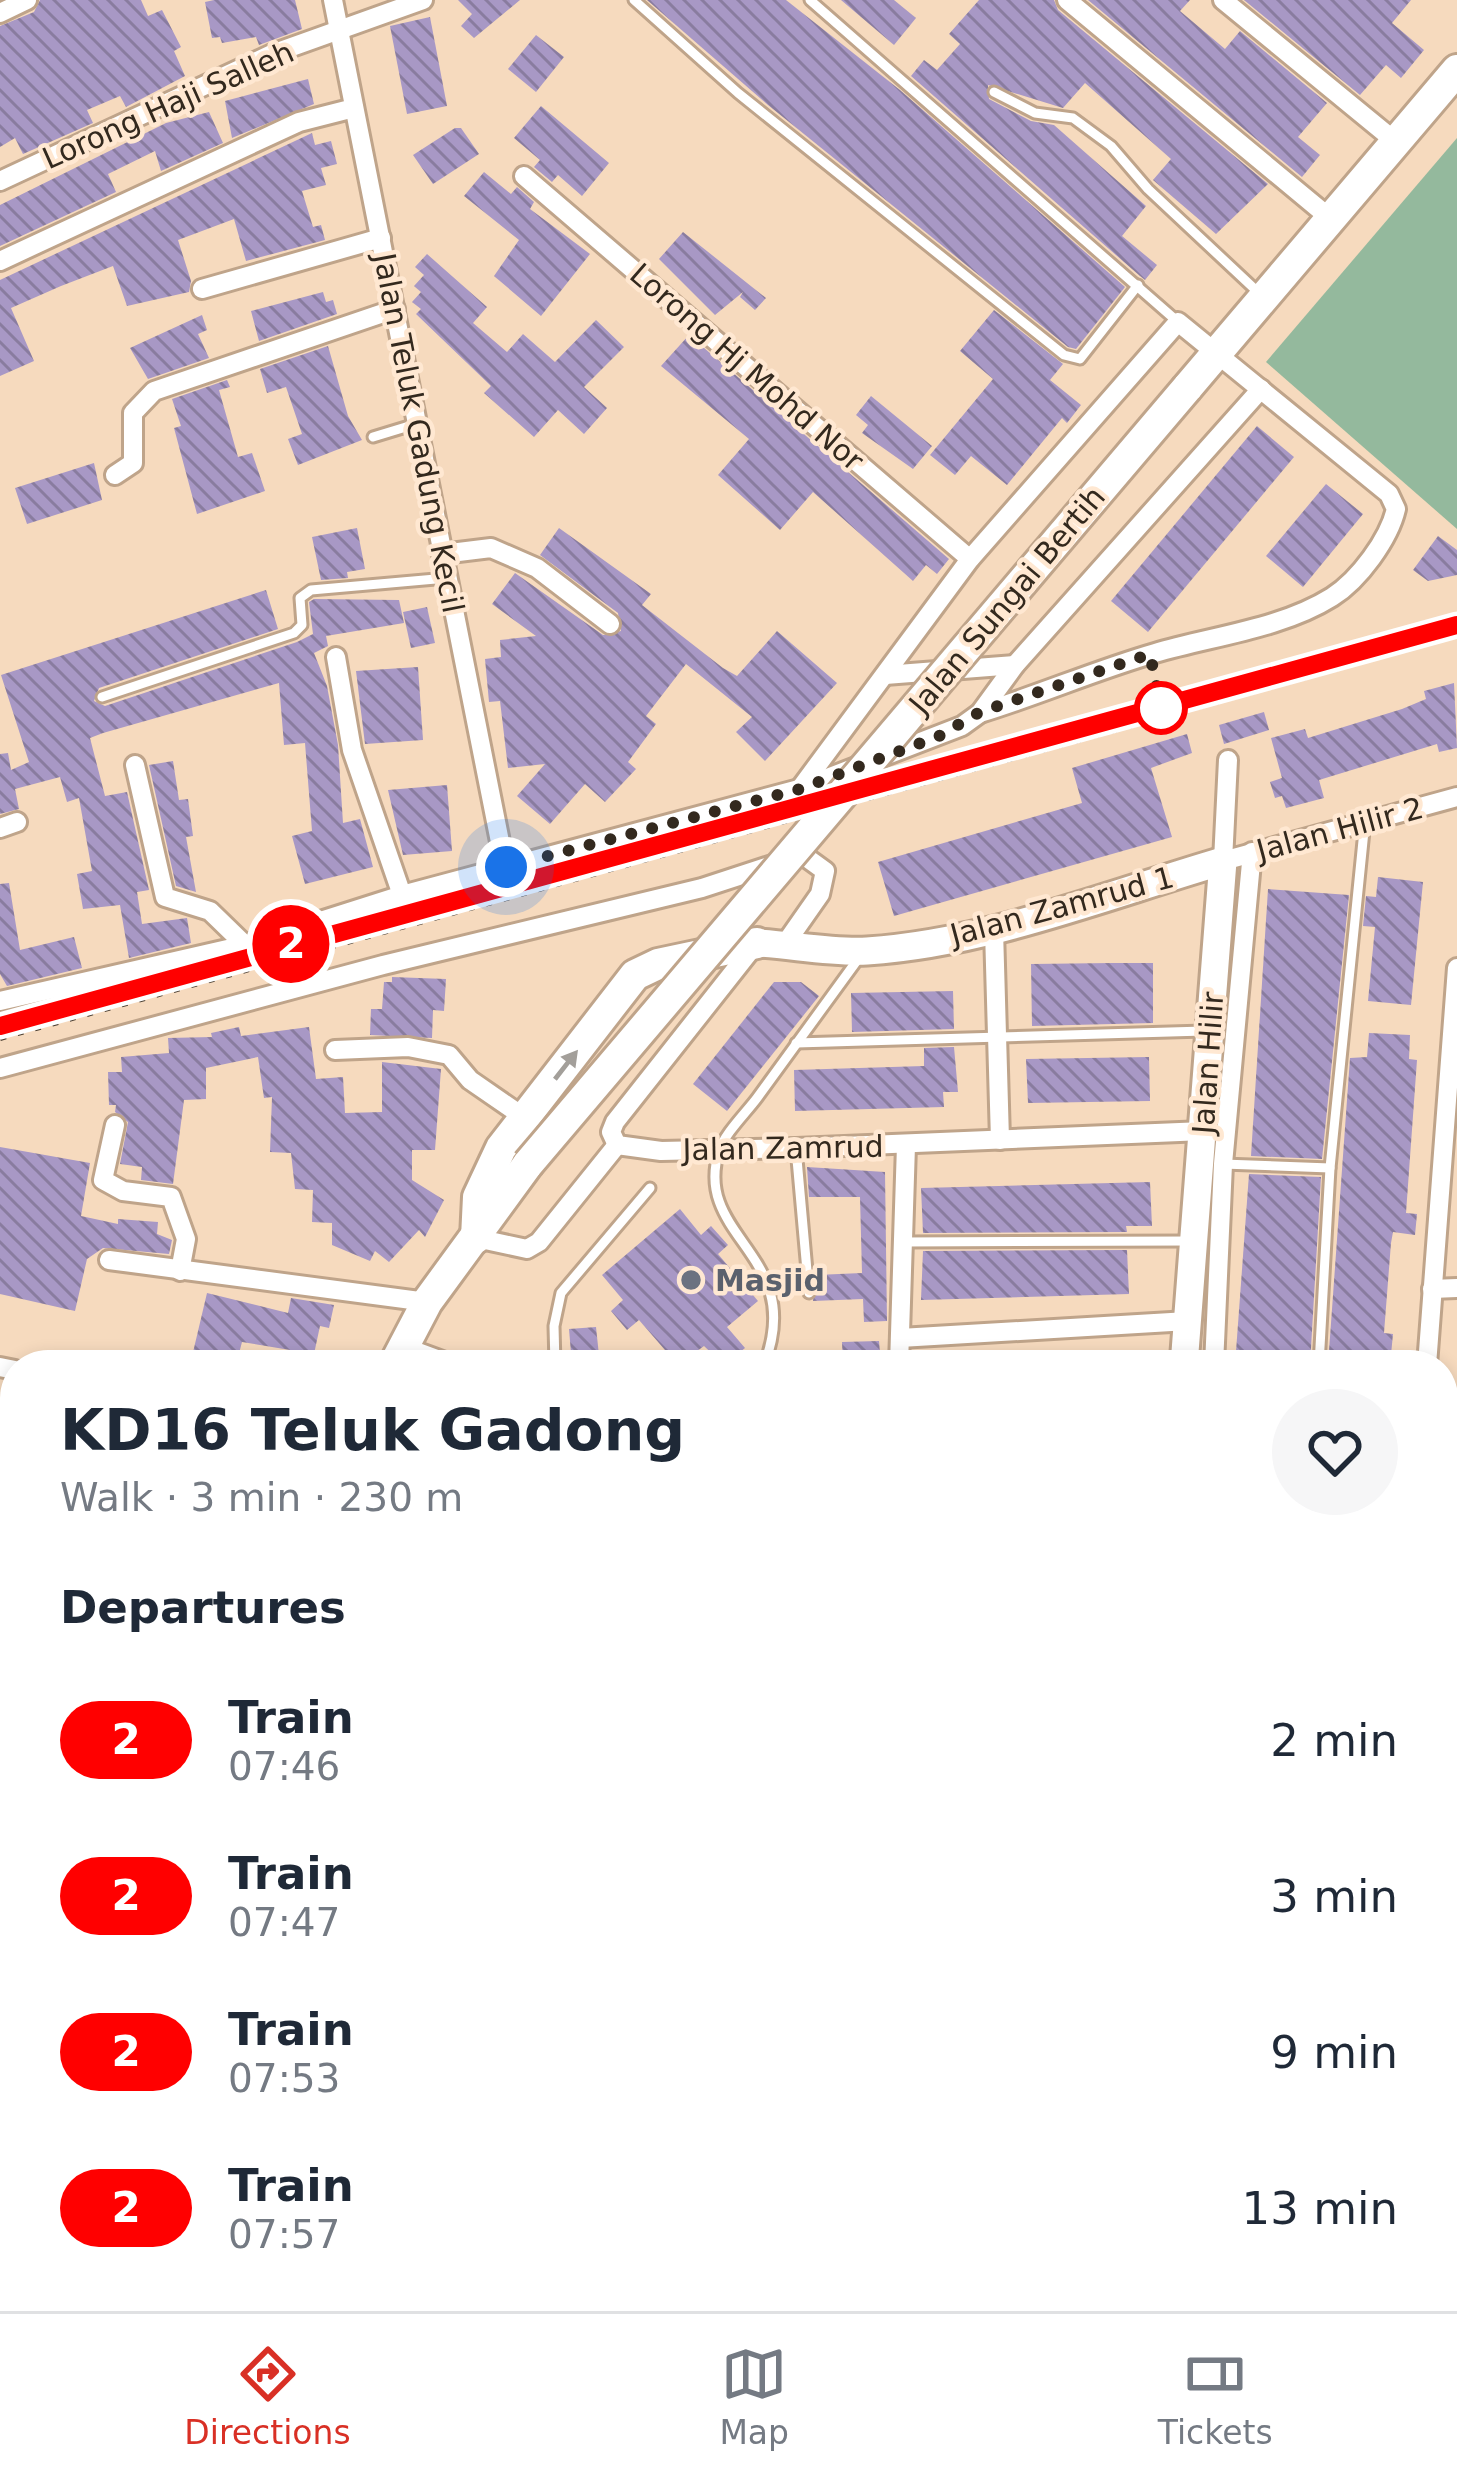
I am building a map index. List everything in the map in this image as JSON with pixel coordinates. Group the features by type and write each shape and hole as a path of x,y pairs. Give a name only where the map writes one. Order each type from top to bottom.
{"main road":[{"name":"Jalan Sungai Bertih","path":"401,1350 427,1302 528,1164 1457,70"},
{"path":"476,1238 478,1197 486,1178 525,1118 635,975 658,964 771,944"}],"street":[{"path":"0,13 27,0"},
{"name":"Jalan Teluk Gadung Kecil","path":"333,0 506,867"},
{"name":"Lorong Haji Salleh","path":"0,181 272,54 339,34 423,0"},
{"path":"1067,0 1330,219"},
{"path":"1223,0 1396,142"},
{"path":"0,261 299,122 354,108"},
{"name":"Lorong Hj Mohd Nor","path":"524,176 970,559"},
{"path":"202,289 381,238"},
{"path":"115,475 133,463 133,413 154,391 395,309"},
{"path":"0,1000 245,945 402,895 800,789 939,736 980,712 1150,654 1300,613 1336,595 1364,565 1392,524 1396,509 1388,494 1178,322 970,559 800,789"},
{"path":"980,712 1016,665 1262,389"},
{"path":"442,554 491,548 537,568 610,624"},
{"path":"336,657 352,750 402,895"},
{"path":"885,675 1016,665"},
{"name":"Jalan Hilir","path":"1185,1350 1228,760"},
{"path":"135,765 165,897 210,911 245,945"},
{"name":"Jalan Hilir 2","path":"1223,861 1457,797"},
{"path":"1215,1350 1223,1164 1252,852"},
{"path":"0,1068 383,964 701,888 803,855 825,871 820,894 615,1122 611,1132 617,1145 539,1242 527,1249 476,1238"},
{"name":"Jalan Zamrud 1","path":"771,944 864,951 994,931 1223,861"},
{"path":"994,931 1000,1140"},
{"path":"1428,1350 1457,968"},
{"path":"335,1050 408,1047 449,1055 470,1080 525,1118"},
{"path":"116,1125 103,1180 123,1191 172,1196 186,1239 180,1271"},
{"name":"Jalan Zamrud","path":"617,1145 796,1148 1204,1131"},
{"path":"900,1350 906,1145"},
{"path":"110,1260 427,1302"},
{"path":"1432,1289 1457,1288"},
{"path":"900,1338 1188,1322"}],"lane":[{"path":"634,0 738,93 1064,356 1080,359 1138,285"},
{"path":"810,0 1178,322"},
{"path":"994,92 1035,113 1073,118 1111,146 1148,189 1264,298"},
{"path":"373,436 419,424"},
{"path":"102,697 294,633 302,625 300,598 310,590 447,578"},
{"path":"1320,1350 1330,1168 1365,821"},
{"path":"767,1350 775,1317 770,1280 727,1221 714,1192 720,1149 864,951"},
{"path":"796,1043 1209,1031"},
{"path":"796,1148 809,1293"},
{"path":"1223,1164 1330,1168"},
{"path":"555,1350 561,1293 650,1188"},
{"path":"903,1242 1194,1241"}],"green space":[{"path":"1457,138 1457,529 1266,362"}],"building":[{"path":"40,0 141,0 148,16 162,10 181,47 174,51 185,76 126,107 120,96 87,110 93,123 23,154 15,138 0,147 0,26 34,12"},
{"path":"295,0 302,29 259,45 256,37 222,43 220,37 212,38 205,2"},
{"path":"458,0 520,0 474,38 461,26 472,14"},
{"path":"647,0 786,0 900,90 1125,287 1076,349 1068,347 768,105"},
{"path":"841,0 894,0 916,18 894,45"},
{"path":"979,0 1054,0 1058,10 1268,184 1216,234 1153,180 1171,159 1085,83 1063,108 988,85 989,99 1031,121 1054,125 1146,206 1122,236 1157,265 1145,280 911,76 924,60 937,70 960,44 949,34"},
{"path":"1088,0 1190,0 1180,11 1225,49 1240,31 1327,103 1298,137 1320,155 1302,177"},
{"path":"1244,0 1411,0 1392,23 1424,50 1401,78 1386,65 1360,95"},
{"path":"430,17 447,106 407,114 390,26"},
{"path":"536,35 564,57 536,92 508,69"},
{"path":"308,79 314,104 232,138 225,101"},
{"path":"541,106 609,163 582,196 558,175 552,182 534,167 540,160 514,138"},
{"path":"209,112 223,143 161,171 155,151 108,174 116,192 0,246 0,205 166,123"},
{"path":"461,128 479,154 433,184 413,155"},
{"path":"312,133 315,145 331,141 337,164 321,168 326,185 302,191 313,227 321,225 325,240 246,261 234,219 178,240 191,281 189,292 127,306 113,266 61,286 11,308 34,361 0,376 0,280"},
{"path":"484,172 511,194 517,187 534,202 530,209 590,254 541,316 494,276 519,240 464,196"},
{"path":"683,232 766,298 755,310 740,297 743,292 715,315 659,259"},
{"path":"427,254 487,307 473,323 507,352 523,334 555,362 596,320 624,347 584,387 607,408 584,434 558,410 534,437 484,393 491,386 416,314 421,309 412,302 421,292 414,286 424,275 415,267"},
{"path":"323,292 326,302 333,300 337,314 259,341 251,311"},
{"path":"994,310 1063,364 1050,380 1081,405 1067,423 1062,418 1007,485 971,456 955,475 930,455 993,379 960,351"},
{"path":"202,315 207,330 198,334 209,358 148,379 130,348"},
{"path":"689,335 949,559 937,574 926,565 913,581 813,492 780,530 718,475 749,439 661,366"},
{"path":"328,346 348,416 362,440 298,465 288,439 302,434 286,387 267,393 260,369"},
{"path":"227,380 230,387 219,390 238,457 252,453 265,491 197,514 174,428 181,426 172,399"},
{"path":"871,396 932,446 913,469 862,433 868,425 856,415"},
{"path":"1257,426 1294,457 1148,632 1111,601"},
{"path":"94,463 102,500 27,524 15,488"},
{"path":"1326,484 1363,514 1303,587 1266,556"},
{"path":"357,528 365,569 347,572 348,578 321,580 312,537"},
{"path":"559,528 651,594 642,605 737,676 777,631 837,683 765,761 736,732 752,717 686,664 646,716 656,724 628,762 636,769 605,802 585,784 550,824 517,796 545,764 508,768 500,701 489,702 485,659 501,657 500,640 536,636 492,604 515,573 603,635 621,631 618,613 540,555"},
{"path":"1438,536 1457,550 1457,575 1428,581 1413,570"},
{"path":"266,590 278,629 99,688 94,701 105,706 297,642 313,634 309,602 314,599 399,600 404,623 326,636 328,646 314,653 327,686 338,745 343,823 360,819 373,867 305,884 292,836 312,831 305,743 284,745 279,683 103,733 90,738 105,796 127,792 149,890 137,892 142,924 187,918 191,943 129,958 120,905 83,909 77,874 92,871 79,798 67,802 60,777 15,789 19,809 0,814 0,754 8,753 11,770 29,762 1,675"},
{"path":"427,607 435,643 411,648 403,612"},
{"path":"418,667 423,740 365,744 356,671"},
{"path":"1454,683 1457,748 1439,752 1437,744 1319,780 1324,798 1286,808 1282,796 1275,798 1270,782 1282,778 1271,738 1305,729 1308,738 1402,709 1426,699 1424,691"},
{"path":"1264,712 1269,730 1224,744 1219,725"},
{"path":"1187,734 1192,753 1151,768 1172,837 894,916 878,862 1082,803 1072,768"},
{"path":"173,761 179,800 188,799 193,836 186,837 196,892 176,886 149,765"},
{"path":"447,785 452,851 403,855 388,790"},
{"path":"1378,877 1423,882 1411,1005 1368,1001 1375,927 1363,926 1366,896 1376,897"},
{"path":"9,883 20,950 74,937 82,968 7,986 0,974 0,884"},
{"path":"1268,889 1349,895 1322,1159 1251,1156"},
{"path":"1153,963 1153,1023 1032,1026 1031,964"},
{"path":"392,977 446,979 444,1011 433,1010 432,1038 370,1035 371,1009 382,1009 384,982 392,982"},
{"path":"774,982 801,982 819,996 727,1111 693,1084"},
{"path":"953,991 954,1029 852,1032 851,993"},
{"path":"239,1027 241,1036 309,1027 316,1079 343,1077 345,1113 382,1112 382,1062 441,1069 435,1150 412,1150 412,1180 444,1200 425,1237 419,1230 389,1262 375,1251 370,1261 332,1245 332,1223 312,1222 313,1190 295,1189 291,1153 270,1152 272,1097 264,1098 258,1057 206,1068 206,1099 184,1100 173,1184 141,1180 142,1167 120,1164 128,1122 115,1112 116,1105 109,1105 108,1072 122,1072 121,1057 169,1053 168,1038 212,1037 211,1033"},
{"path":"1369,1033 1410,1035 1409,1059 1417,1060 1406,1213 1417,1214 1415,1235 1393,1232 1384,1333 1393,1334 1391,1350 1329,1350 1350,1058 1367,1057"},
{"path":"954,1047 958,1092 943,1092 944,1107 795,1111 794,1070 924,1066 924,1048"},
{"path":"1149,1057 1150,1101 1028,1103 1026,1059"},
{"path":"0,1147 90,1163 81,1216 118,1224 118,1219 158,1222 157,1234 172,1240 169,1254 103,1248 87,1259 75,1311 0,1294"},
{"path":"807,1167 885,1172 887,1321 864,1322 863,1299 813,1301 816,1275 862,1273 860,1197 809,1197"},
{"path":"1249,1174 1321,1177 1311,1350 1236,1350"},
{"path":"1150,1182 1152,1226 1126,1226 1127,1232 923,1233 921,1188"},
{"path":"680,1209 701,1235 711,1226 728,1245 718,1254 758,1301 727,1327 745,1348 665,1350 639,1320 627,1330 611,1311 623,1300 602,1275"},
{"path":"1127,1250 1129,1294 921,1300 923,1251"},
{"path":"207,1293 288,1313 291,1298 334,1305 329,1328 320,1326 315,1350 242,1342 240,1350 194,1350"},
{"path":"596,1327 598,1350 571,1350 569,1329"},
{"path":"879,1341 880,1350 842,1350 842,1342"}],"railway":[{"path":"0,1038 1457,635"}],"train":[{"name":"2","path":"0,1026 577,871 1457,625"}],"place":[{"name":"Masjid","path":"691,1280"}],"route":[{"path":"506,867 800,789 939,736 980,712 1044,694 1150,654 1161,708"}]}
